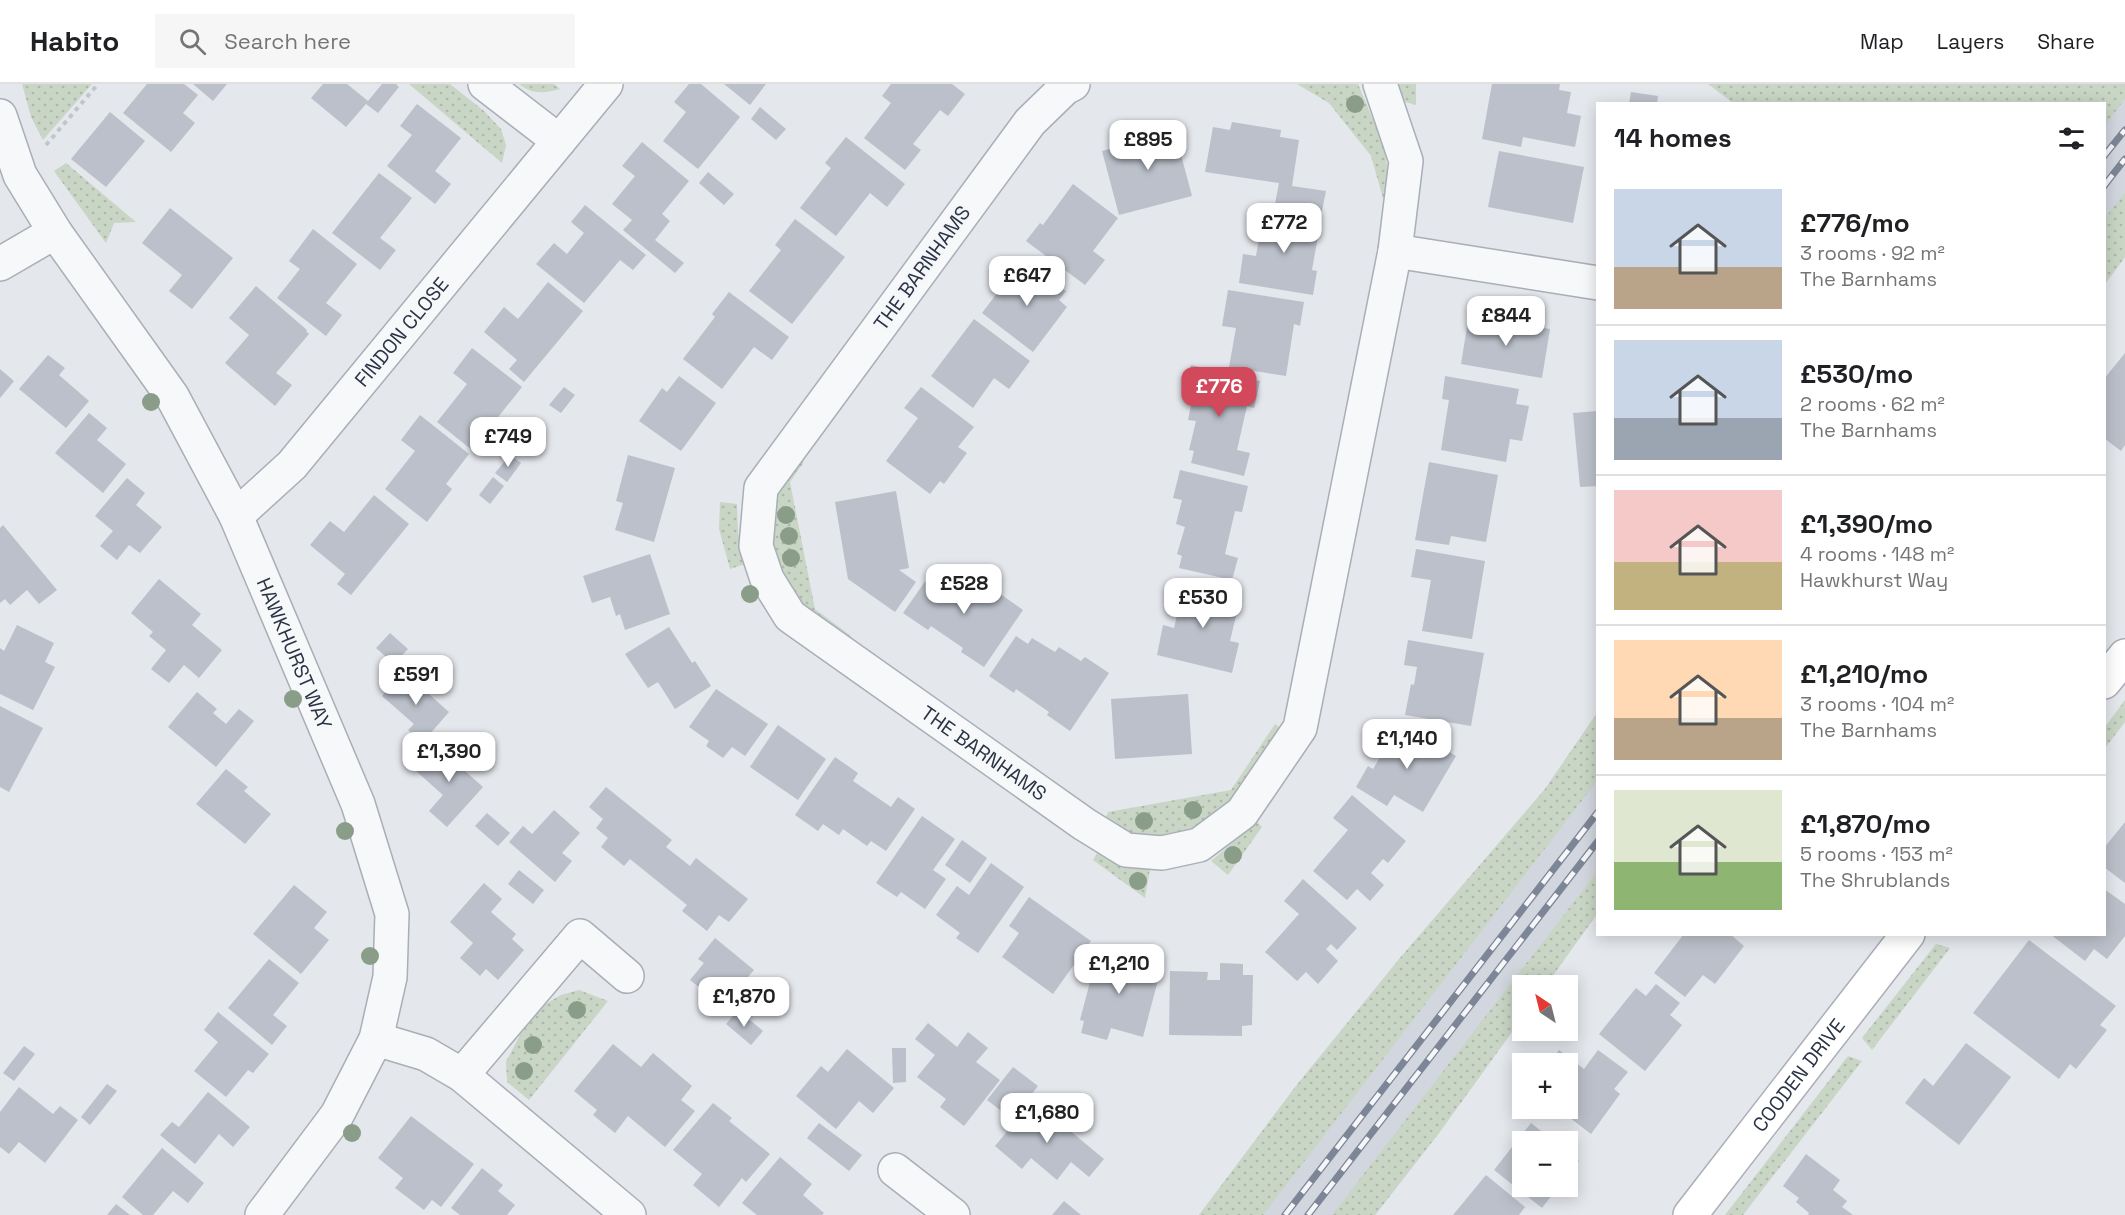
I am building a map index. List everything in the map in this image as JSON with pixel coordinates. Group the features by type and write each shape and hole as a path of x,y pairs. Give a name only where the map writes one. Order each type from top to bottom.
{"main road":[{"path":"2106,680 2125,656"},
{"name":"COODEN DRIVE","path":"1690,1215 1906,936"}],"street":[{"path":"485,84 559,141"},
{"name":"FINDON CLOSE","path":"236,516 292,465 606,84"},
{"name":"THE BARNHAMS","path":"1073,84 1065,88 1030,122 761,488 756,546 767,579 790,616 1084,824 1126,850 1162,854 1199,845 1242,813 1300,728 1395,251 1406,161 1380,84"},
{"name":"HAWKHURST WAY","path":"0,116 20,175 55,232 172,396 236,516 358,804 392,914 390,977 376,1039 337,1115 262,1215"},
{"path":"0,264 55,232"},
{"path":"1395,251 1596,283"},
{"path":"462,1075 580,936 627,976"},
{"path":"376,1039 426,1054 462,1075 629,1215"},
{"path":"895,1170 953,1215"}],"path":[{"path":"20,175 99,84"}],"shaded area":[{"path":"2125,84 2125,257 2106,283 2106,102 2066,102"},
{"path":"1596,714 1596,915 1553,975 1512,975 1512,1032 1439,1133 1375,1215 1199,1215 1296,1086 1400,958 1545,789"}],"green space":[{"path":"22,84 92,84 43,140 31,117"},
{"path":"409,84 450,84 484,111 501,129 506,145 502,163"},
{"path":"519,84 554,84 560,89 539,92 524,88"},
{"path":"1297,84 1358,84 1385,148 1390,198 1383,198 1371,156 1329,103"},
{"path":"1397,84 1416,84 1416,105 1405,102"},
{"path":"1708,84 2125,84 2125,99 2106,124 2106,102 1732,102"},
{"path":"66,163 136,222 114,223 106,243 54,171"},
{"path":"2125,192 2125,257 2106,283 2106,217"},
{"path":"798,458 804,462 790,482 815,609 851,636 849,643 799,606 766,545 775,495"},
{"path":"720,502 737,504 738,533 748,563 730,569 719,529"},
{"path":"2125,700 2125,722 2106,747 2106,726"},
{"path":"1596,714 1596,782 1263,1215 1199,1215 1296,1086 1400,958 1545,789"},
{"path":"1275,724 1282,729 1238,797 1195,828 1163,836 1136,836 1105,820 1108,812 1231,790"},
{"path":"1257,822 1262,827 1228,875 1211,861"},
{"path":"1098,852 1124,864 1150,869 1145,898 1093,860"},
{"path":"1596,873 1596,915 1553,975 1517,975"},
{"path":"1936,944 1950,948 1872,1050 1862,1038"},
{"path":"1512,982 1512,1032 1439,1133 1375,1215 1332,1215"},
{"path":"579,990 608,1001 529,1100 507,1082 506,1062 520,1035 544,1005 561,995"},
{"path":"1848,1056 1862,1061 1743,1215 1725,1215"}],"building":[{"path":"147,84 184,84 198,95 183,113 195,123 171,152 123,113"},
{"path":"193,84 227,84 213,101"},
{"path":"323,84 347,84 368,101 382,84 396,84 399,87 378,113 366,104 346,127 311,98"},
{"path":"689,84 701,84 740,117 698,169 663,141 686,112 674,102"},
{"path":"724,84 766,84 750,105"},
{"path":"891,84 952,84 965,94 948,116 940,110 913,144 921,150 905,170 864,138 891,103 882,96"},
{"path":"1492,84 1560,84 1559,90 1571,92 1567,113 1581,116 1575,147 1523,137 1521,147 1482,139"},
{"path":"1631,92 1658,96 1657,102 1629,102"},
{"path":"417,104 461,138 435,171 451,184 435,204 387,166 412,135 400,126"},
{"path":"760,107 786,129 776,140 751,119"},
{"path":"110,112 145,141 106,187 71,159"},
{"path":"1172,121 1192,196 1119,215 1102,151 1151,138 1148,127"},
{"path":"1232,122 1281,130 1280,137 1299,140 1292,186 1326,191 1322,211 1275,204 1279,183 1205,172 1213,127 1230,130"},
{"path":"846,137 905,184 887,207 870,193 836,236 800,208 831,168 825,163"},
{"path":"642,142 689,181 662,214 670,221 655,240 684,263 675,273 623,230 632,220 612,204 635,176 622,166"},
{"path":"1499,151 1584,167 1573,223 1488,207"},
{"path":"708,172 734,194 724,205 699,183"},
{"path":"379,173 412,198 380,238 396,250 380,270 332,233"},
{"path":"1073,184 1118,218 1093,251 1105,260 1085,285 1026,241 1040,223 1043,225"},
{"path":"585,205 646,255 633,270 620,260 584,303 536,264 554,243 567,254 584,233 571,222"},
{"path":"170,208 233,258 192,309 169,291 182,275 142,243"},
{"path":"1264,210 1321,219 1312,270 1317,271 1313,295 1239,283 1243,254 1256,256"},
{"path":"795,219 845,257 792,324 749,291 781,250 775,245"},
{"path":"313,229 357,264 326,303 342,315 326,336 277,298 300,269 289,261"},
{"path":"1034,267 1066,291 1059,300 1067,307 1033,352 982,313 1016,268 1027,276"},
{"path":"548,282 583,311 524,382 509,369 517,360 484,332 504,307 518,319"},
{"path":"256,286 309,334 276,373 292,385 275,406 225,363 249,335 229,318"},
{"path":"1228,290 1304,302 1300,326 1294,324 1286,376 1229,367 1236,328 1222,326"},
{"path":"729,292 789,337 772,360 754,347 722,389 683,359 715,317 712,314"},
{"path":"1469,315 1550,329 1542,378 1461,364"},
{"path":"974,319 1030,361 1009,389 994,378 973,408 931,376"},
{"path":"472,348 522,387 472,450 437,422 467,384 453,373"},
{"path":"2125,353 2125,445 2121,451 2106,440 2106,377"},
{"path":"48,355 65,368 59,375 89,401 66,428 19,389"},
{"path":"1191,365 1260,381 1254,408 1247,406 1237,450 1250,453 1244,476 1191,463 1194,451 1189,450 1196,421 1188,420 1193,395 1185,393"},
{"path":"0,369 14,381 0,398"},
{"path":"679,376 716,403 681,451 639,421 662,388 667,392"},
{"path":"1445,376 1519,389 1516,404 1529,406 1522,441 1510,439 1506,462 1441,450 1449,400 1442,399"},
{"path":"564,387 575,395 561,413 549,405"},
{"path":"921,387 974,427 958,447 967,453 944,484 940,481 930,494 886,461 918,418 904,408"},
{"path":"1596,411 1596,486 1580,487 1573,413"},
{"path":"89,413 107,428 97,440 126,464 103,493 55,453"},
{"path":"420,415 469,454 446,484 452,489 427,522 385,489 415,451 401,440"},
{"path":"510,455 521,463 507,482 495,473"},
{"path":"628,455 675,468 654,542 615,530 623,503 616,501"},
{"path":"1429,462 1498,475 1486,542 1451,536 1449,545 1415,540"},
{"path":"1180,470 1248,486 1242,512 1235,511 1225,554 1238,558 1232,580 1179,568 1182,556 1177,554 1185,527 1176,524 1182,500 1173,498"},
{"path":"493,477 504,486 490,504 479,495"},
{"path":"127,478 145,493 136,505 162,527 140,553 129,545 117,560 100,546 113,531 95,516"},
{"path":"896,491 909,568 899,570 916,582 895,612 848,579 835,502"},
{"path":"374,495 409,524 351,595 337,584 345,574 310,545 330,521 344,532"},
{"path":"3,525 57,590 39,604 27,590 10,605 5,599 0,603 0,528"},
{"path":"1416,549 1485,561 1472,639 1422,631 1431,580 1411,577"},
{"path":"650,554 670,614 625,630 620,614 616,616 610,597 592,603 583,576"},
{"path":"931,573 942,581 947,574 969,589 973,583 996,598 999,593 1023,610 984,667 961,652 963,648 931,626 928,630 903,613"},
{"path":"159,579 201,614 192,625 222,650 199,678 184,665 169,683 151,669 166,650 149,636 153,632 131,613"},
{"path":"1185,581 1241,595 1230,641 1239,643 1232,673 1157,655 1163,625 1174,628"},
{"path":"17,625 54,643 45,662 55,667 33,710 0,694 0,648 4,651"},
{"path":"669,627 692,663 695,661 711,686 675,709 658,682 648,688 625,654"},
{"path":"390,633 408,649 394,664 376,648"},
{"path":"1016,636 1028,644 1032,638 1055,652 1059,647 1081,661 1085,657 1109,673 1070,731 1047,715 1049,712 1016,689 1014,693 989,676"},
{"path":"1408,640 1484,653 1471,726 1405,715 1417,667 1404,665"},
{"path":"404,672 449,712 422,743 408,730 414,724 382,696"},
{"path":"716,689 768,724 745,756 732,747 723,758 706,746 709,741 689,727"},
{"path":"197,692 217,709 213,713 226,724 239,709 254,721 216,767 168,727"},
{"path":"1188,694 1192,754 1115,759 1111,699"},
{"path":"0,706 43,728 9,792 0,787"},
{"path":"1401,723 1456,756 1423,812 1394,795 1387,806 1356,787 1368,766 1373,769"},
{"path":"778,725 826,759 798,800 750,767"},
{"path":"444,740 462,755 456,763 483,787 447,827 429,811 443,795 416,771"},
{"path":"835,757 858,773 853,781 891,807 898,797 915,809 886,851 871,841 867,846 843,829 839,835 823,824 818,831 795,815"},
{"path":"226,769 248,787 244,791 271,814 245,844 196,804"},
{"path":"606,787 672,840 666,847 690,866 696,858 748,899 729,922 719,915 707,931 682,911 687,905 630,859 624,866 601,847 608,838 596,828 603,819 589,807"},
{"path":"1352,795 1406,841 1388,863 1383,859 1371,873 1384,885 1370,901 1357,889 1347,900 1313,871 1348,830 1333,818"},
{"path":"554,810 580,833 562,853 572,861 555,882 509,842 523,826 532,834"},
{"path":"487,813 510,833 498,846 475,826"},
{"path":"922,816 955,839 933,870 946,879 925,909 901,892 897,897 876,883"},
{"path":"2125,822 2125,883 2106,869 2106,846"},
{"path":"962,840 987,858 970,883 945,865"},
{"path":"991,863 1024,887 978,953 956,938 960,933 936,915 957,886 969,895"},
{"path":"519,870 544,890 533,904 508,884"},
{"path":"1303,879 1357,928 1337,950 1331,944 1326,949 1338,961 1318,984 1306,972 1297,981 1265,952 1299,914 1284,901"},
{"path":"484,883 502,899 491,912 516,934 512,939 524,950 498,980 486,969 480,976 460,958 473,943 450,922"},
{"path":"294,885 327,912 314,928 329,940 301,974 253,934"},
{"path":"2106,890 2125,904 2125,936 2107,959 2094,949 2085,961 2053,936 2106,936"},
{"path":"1029,897 1091,941 1053,994 1002,957 1019,933 1009,926"},
{"path":"1682,936 1732,936 1744,946 1715,984 1703,975 1685,997 1654,973"},
{"path":"715,938 754,970 723,1006 690,980 704,963 698,959"},
{"path":"2029,940 2116,1006 2100,1025 2107,1030 2076,1069 2070,1064 2059,1079 1973,1013"},
{"path":"1099,948 1162,965 1143,1037 1111,1028 1107,1040 1081,1033 1084,1021 1080,1020"},
{"path":"269,959 299,983 273,1015 287,1026 272,1045 228,1008"},
{"path":"1220,963 1243,964 1243,975 1253,975 1252,1025 1242,1026 1242,1036 1169,1035 1170,971 1208,972 1207,980 1220,980"},
{"path":"1656,984 1680,1003 1670,1015 1682,1025 1645,1071 1599,1034 1636,988 1646,996"},
{"path":"738,1010 763,1031 751,1045 726,1024"},
{"path":"218,1012 269,1054 253,1073 248,1070 226,1097 194,1071 218,1042 204,1030"},
{"path":"928,1023 957,1047 968,1032 988,1048 976,1062 1000,1080 964,1126 940,1107 946,1099 917,1077 935,1055 915,1039"},
{"path":"1966,1043 2011,1077 1959,1145 1905,1103 1924,1078 1933,1086"},
{"path":"613,1044 641,1067 653,1053 692,1086 681,1100 695,1111 665,1147 628,1116 615,1133 593,1115 597,1110 574,1091"},
{"path":"24,1046 35,1054 14,1081 3,1073"},
{"path":"892,1048 906,1048 906,1082 893,1083"},
{"path":"847,1049 894,1088 873,1113 859,1101 836,1129 796,1096 821,1066 828,1072"},
{"path":"1598,1050 1628,1072 1614,1089 1620,1094 1591,1134 1571,1119 1578,1119 1578,1064 1584,1069"},
{"path":"1013,1067 1038,1086 1012,1119 987,1100"},
{"path":"107,1084 117,1091 90,1125 81,1117"},
{"path":"19,1087 53,1114 60,1106 78,1120 45,1163 19,1142 9,1154 0,1147 0,1112"},
{"path":"208,1092 250,1127 233,1147 219,1134 195,1164 160,1135 172,1122 179,1127"},
{"path":"1033,1100 1104,1159 1089,1177 1071,1162 1057,1180 1031,1158 1022,1169 995,1146"},
{"path":"713,1103 732,1118 729,1121 770,1154 746,1182 742,1178 719,1207 693,1185 702,1174 673,1150"},
{"path":"411,1116 474,1164 441,1207 432,1200 424,1210 395,1188 403,1178 378,1158"},
{"path":"819,1123 862,1155 849,1171 807,1138"},
{"path":"1531,1123 1541,1131 1525,1131"},
{"path":"1512,1147 1512,1184 1494,1170"},
{"path":"162,1148 204,1183 188,1203 173,1191 153,1215 143,1215 122,1197"},
{"path":"1806,1154 1840,1180 1833,1190 1847,1201 1842,1207 1853,1215 1808,1215 1809,1213 1796,1202 1799,1198 1783,1186"},
{"path":"780,1157 812,1184 803,1195 824,1213 822,1215 757,1215 742,1203"},
{"path":"482,1168 503,1185 498,1191 515,1205 507,1215 460,1215 451,1208"},
{"path":"1486,1175 1525,1207 1519,1215 1453,1215"},
{"path":"1528,1197 1550,1197 1542,1208"},
{"path":"1064,1201 1081,1215 1052,1215"},
{"path":"116,1204 130,1215 107,1215"}],"railway":[{"path":"2106,154 2125,130"},
{"path":"2106,183 2125,159"},
{"path":"1285,1215 1596,815"},
{"path":"1308,1215 1596,844"}]}
